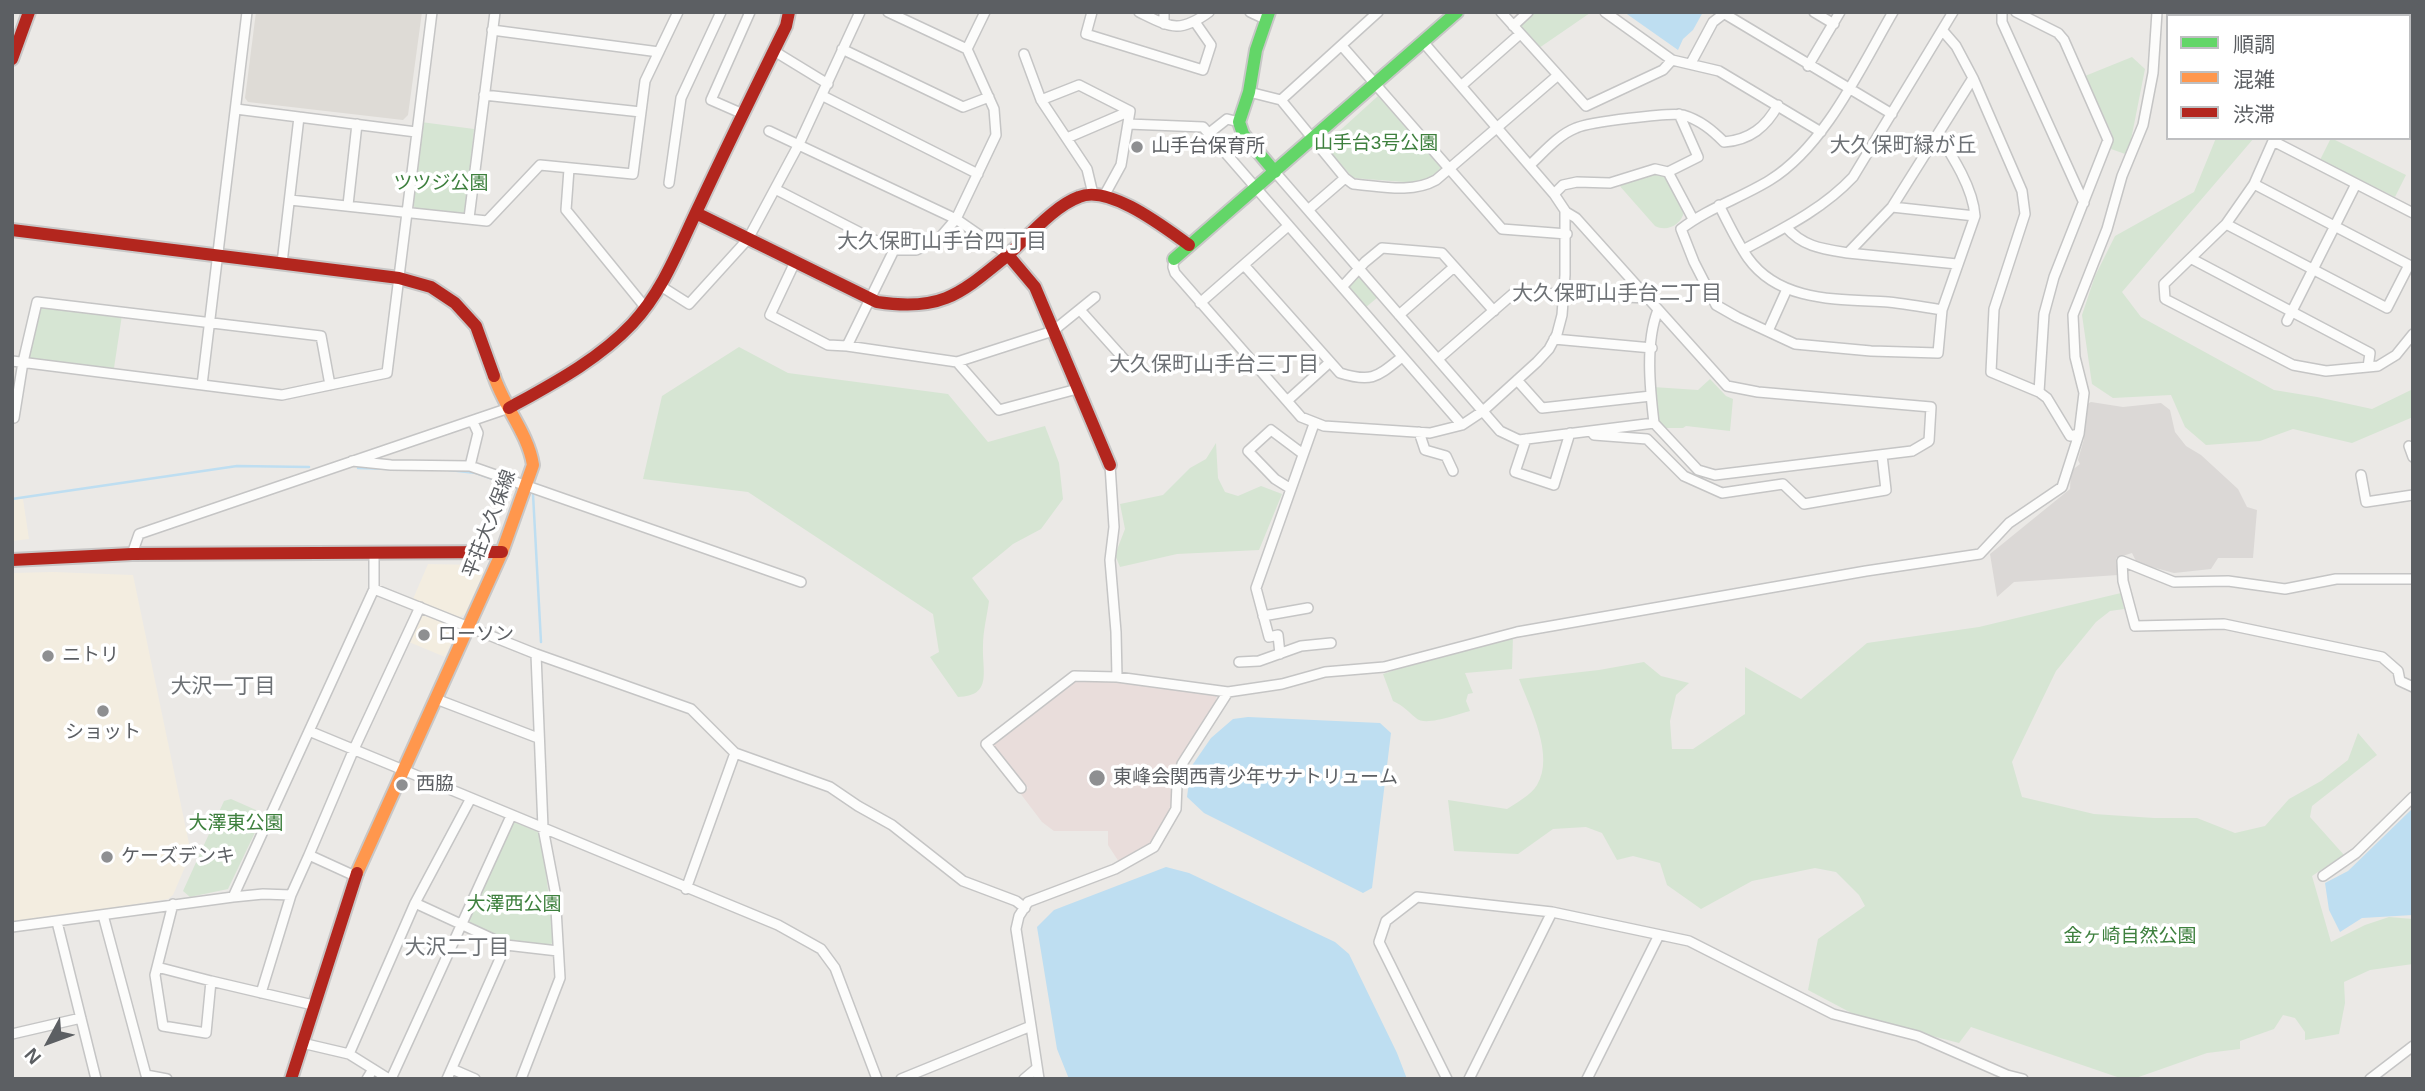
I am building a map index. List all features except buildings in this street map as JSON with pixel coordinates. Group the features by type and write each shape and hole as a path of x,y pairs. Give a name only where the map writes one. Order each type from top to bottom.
{"street":[{"path":"12,59 29,12"},
{"path":"202,385 247,12"},
{"path":"12,361 282,395 387,373 432,12"},
{"path":"469,219 495,12"},
{"path":"290,200 487,221 540,165 633,174 645,82 678,12"},
{"path":"668,183 681,99 721,12"},
{"path":"743,114 711,100 750,12"},
{"path":"132,554 139,534 509,408 597,354 633,322 659,285 786,26 789,12"},
{"path":"659,285 689,304 748,239 823,96 860,12"},
{"path":"775,189 894,250 916,250 937,241 956,219 996,135 994,109 967,49 888,12"},
{"path":"967,49 985,12"},
{"path":"1092,12 1086,34 1203,70 1211,45 1195,22"},
{"path":"1139,12 1173,27 1195,22 1209,12"},
{"path":"1164,12 1164,24"},
{"path":"1250,12 1267,15 1239,122 1243,134 1500,431 1519,440 1654,423"},
{"path":"1281,100 1378,12"},
{"path":"1457,12 1189,245 1174,259 1175,273 1301,417 1324,426 1430,433 1462,425 1483,411 1543,355 1554,339 1562,315 1567,234 1565,211"},
{"path":"1502,12 1586,106 1663,70 1672,60"},
{"path":"1513,26 1528,12"},
{"path":"1605,12 1672,60 1719,71 1821,132"},
{"path":"1814,12 1833,24"},
{"path":"1808,66 1840,12"},
{"path":"1893,12 1821,132 1802,155 1771,179 1693,219 1681,229 1716,306 1795,345 1938,353 1942,310 1975,216 1974,202 1938,134"},
{"path":"1743,250 1835,196 1853,177 1953,12"},
{"path":"2003,12 2002,22 2084,203"},
{"path":"2016,12 2058,33 2064,40 2108,140 2054,277 2044,314 2039,392"},
{"path":"1021,788 986,744 1074,676 1117,677 1228,692 1282,684 1325,672 1384,667 1517,632 1854,573 1980,554 2009,523 2062,487 2079,434 2084,393 2075,357 2073,315 2107,229 2122,176 2143,125 2153,73 2157,12"},
{"path":"1691,63 1713,22 1725,13 1808,66 1892,114"},
{"path":"492,30 659,52"},
{"path":"1943,31 1956,46 1973,78 2022,191 2025,214 1994,309 1991,372 2039,392 2046,398 2070,436 2079,434"},
{"path":"1461,86 1520,34"},
{"path":"1424,43 1530,165 1565,211 1576,218 1727,386 1758,392 1931,407 1929,441 1912,451 1882,455 1715,475 1698,470 1654,423 1649,379 1653,321 1658,310"},
{"path":"1342,46 1502,229 1567,234"},
{"path":"842,49 963,107 989,97"},
{"path":"774,51 828,83"},
{"path":"1024,54 1041,100 1087,169 1098,195"},
{"path":"1249,92 1281,100 1345,178 1353,184 1412,188 1425,186 1449,169 1557,76"},
{"path":"1848,253 1858,239 1892,207 1973,78"},
{"path":"1041,100 1080,85 1130,111"},
{"path":"484,95 640,113"},
{"path":"823,96 978,174"},
{"path":"1530,165 1566,133 1578,127 1679,114 1694,119 1724,142 1761,129 1778,105"},
{"path":"236,109 416,132"},
{"path":"1098,195 1121,165 1130,111"},
{"path":"1067,138 1130,111"},
{"path":"1554,194 1563,185 1577,182 1609,183 1655,169 1668,172 1698,157 1679,114"},
{"path":"282,263 299,117"},
{"path":"1208,134 1227,119 1239,122"},
{"path":"348,205 357,124"},
{"path":"1128,124 1203,127 1462,425"},
{"path":"769,131 956,219 1008,255 1035,287 1110,465 1114,527 1110,561 1117,677"},
{"path":"2413,213 2273,141 2254,184 2226,224 2164,284 2165,299 2293,365 2326,371 2378,366 2396,355 2413,334"},
{"path":"569,169 566,210 645,307"},
{"path":"1668,172 1693,219"},
{"path":"1308,210 1345,178"},
{"path":"2226,224 2387,308 2409,265 2254,184"},
{"path":"2287,321 2357,184"},
{"path":"696,214 870,298 903,307 940,302 962,292 1073,199 1098,195 1149,220 1189,245"},
{"path":"1719,205 1754,265 1787,289 1821,298 1942,310"},
{"path":"1892,207 1975,216"},
{"path":"1200,303 1288,226"},
{"path":"1786,227 1793,236 1810,247 1957,264"},
{"name":"平荘大久保線","path":"12,230 399,278 432,287 455,303 476,326 499,392 533,458 527,487 502,552 355,876 291,1079"},
{"path":"1342,287 1382,248 1442,253 1494,311"},
{"path":"847,345 894,250"},
{"path":"2192,259 2370,352 2368,367"},
{"path":"795,262 770,315 828,345 847,345 957,362 1053,331 1095,297"},
{"path":"1244,265 1340,373 1359,379 1379,376 1402,357"},
{"path":"1399,315 1454,267"},
{"path":"1768,331 1787,289"},
{"path":"1438,359 1515,292 1647,298"},
{"path":"14,418 37,302 321,336 330,385"},
{"path":"1080,310 1132,368"},
{"path":"1554,339 1652,348"},
{"path":"957,362 999,411 1077,388"},
{"path":"1287,401 1331,362"},
{"path":"1517,380 1542,408 1651,396"},
{"path":"470,466 478,433 473,422"},
{"path":"1279,654 1278,635 1269,637 1256,588 1314,424"},
{"path":"1291,489 1275,479 1248,451 1271,430 1303,454"},
{"path":"1591,431 1594,435 1647,439 1684,476 1722,493 1783,484 1804,504 1886,490 1882,455"},
{"path":"1419,432 1424,450 1446,456 1453,471"},
{"path":"1526,439 1515,472 1554,485 1570,433"},
{"path":"2409,446 2413,457"},
{"path":"352,461 391,465 470,466 801,582"},
{"path":"2361,475 2366,502 2413,495"},
{"path":"233,897 374,589 374,552"},
{"path":"12,560 132,554 502,552"},
{"path":"2413,579 2336,579 2285,589 2228,581 2174,582 2122,561 2123,581 2135,626 2224,624 2382,657 2398,671 2400,681 2413,687"},
{"path":"374,589 536,654 691,709 735,753 830,787 892,825 963,881 1016,901 1025,908"},
{"path":"261,993 291,895 354,749 420,607"},
{"path":"1263,615 1308,608"},
{"path":"1239,662 1259,661 1301,646 1331,643"},
{"path":"521,1079 559,978 555,891 543,828 536,654"},
{"path":"1039,1079 1016,929 1019,916 1028,902 1115,869 1154,847 1176,808 1177,784 1182,764 1228,692"},
{"path":"436,699 538,738"},
{"path":"309,731 778,925 821,950 835,968 877,1079"},
{"path":"686,888 735,753"},
{"path":"2323,876 2356,853 2413,797"},
{"path":"349,1054 415,903 471,798"},
{"path":"302,1043 349,1054 390,1079 511,816"},
{"path":"309,855 355,876"},
{"path":"12,927 233,897 291,895"},
{"path":"1447,1079 1379,942 1386,921 1417,897 1552,912 1689,941 1833,1014 1918,1036 2007,1075 2023,1079"},
{"path":"415,903 506,945 558,951"},
{"path":"173,904 155,975 163,1026 206,1033 211,981"},
{"path":"1469,1079 1552,912"},
{"path":"103,915 146,1075 167,1079"},
{"path":"57,922 96,1079"},
{"path":"1587,1079 1659,935"},
{"path":"447,1079 506,945"},
{"path":"157,967 313,1005"},
{"path":"12,1034 81,1018"},
{"path":"901,1079 1031,1026"},
{"path":"2370,1079 2413,1046"},
{"path":"1024,1079 1037,1068"},
{"path":"367,1079 373,1069"},
{"path":"452,1069 475,1079"}],"shaded area":[{"path":"256,12 422,12 408,115 403,120 248,102 245,98"},
{"path":"2091,402 2123,407 2161,403 2170,410 2175,432 2186,446 2201,455 2238,489 2247,507 2257,510 2253,558 2218,558 2211,569 2174,573 2137,563 2132,553 2116,558 2118,575 2014,582 1997,597 1990,554 2070,489 2071,471 2080,464 2078,460 2084,439 2085,405"},
{"path":"23,499 29,539 12,541 12,500"},
{"path":"428,564 478,565 484,572 465,614 459,617 413,599"},
{"path":"12,573 133,575 191,853 173,895 168,899 12,924"},
{"path":"421,615 455,625 457,629 445,657 409,642"},
{"name":"東峰会関西青少年サナトリューム","path":"1075,679 1151,682 1217,692 1216,703 1177,767 1173,788 1174,807 1153,844 1119,862 1108,845 1108,831 1054,831 1042,822 1020,793 1028,788 993,748 994,743"}],"green space":[{"path":"1533,12 1590,13 1539,48 1518,25"},
{"path":"2132,57 2145,69 2128,155 2111,149 2112,134 2085,76"},
{"name":"山手台3号公園","path":"1378,96 1441,168 1430,178 1417,183 1353,178 1324,145"},
{"name":"ツツジ公園","path":"421,122 474,129 466,213 416,209 411,203"},
{"path":"2215,140 2252,140 2122,292 2141,317 2274,390 2372,409 2413,389 2413,417 2352,443 2293,429 2260,441 2206,445 2185,427 2171,395 2113,398 2092,384 2082,315 2095,276 2115,236 2194,192"},
{"path":"2330,140 2335,140 2406,175 2395,197 2320,160"},
{"path":"1657,174 1666,177 1684,212 1680,221 1669,228 1655,226 1618,184"},
{"path":"1360,275 1378,297 1365,308 1349,290 1350,284"},
{"path":"41,306 122,315 114,368 31,361 28,356 38,309"},
{"path":"739,347 788,373 948,394 988,442 1045,426 1059,463 1063,499 1041,529 1013,544 972,578 989,601 983,640 984,673 977,692 958,697 930,657 939,652 933,614 748,492 643,479 662,396"},
{"path":"1710,379 1726,396 1733,399 1730,431 1686,426 1665,428 1658,419 1653,387 1698,390"},
{"path":"1216,443 1218,478 1225,492 1238,496 1261,486 1282,494 1259,550 1177,554 1120,567 1115,555 1125,529 1120,504 1163,495 1190,468 1206,459"},
{"name":"金ヶ崎自然公園","path":"2121,593 2124,609 2110,611 2096,622 2056,671 2012,762 2022,797 2094,814 2197,818 2235,833 2265,826 2289,799 2321,781 2348,760 2358,733 2377,755 2312,806 2310,817 2344,855 2312,876 2331,942 2365,925 2389,917 2413,919 2413,964 2370,970 2344,982 2345,1003 2339,1034 2305,1040 2305,1032 2295,1018 2283,1015 2274,1029 2240,1041 2240,1049 2207,1053 2133,1079 2123,1079 1971,1027 1959,1043 1859,1017 1808,990 1818,939 1865,906 1859,895 1836,872 1815,868 1752,881 1701,909 1667,885 1660,863 1633,856 1617,860 1602,833 1586,827 1553,829 1518,854 1454,851 1448,800 1507,809 1531,792 1542,773 1539,732 1519,679 1644,662 1661,676 1689,683 1676,695 1670,721 1672,749 1693,749 1745,714 1745,667 1801,699 1867,643 1979,627"},
{"path":"1513,636 1512,669 1465,673 1473,693 1468,694 1466,701 1470,711 1427,721 1416,718 1393,701 1383,674"},
{"name":"大澤東公園","path":"231,799 256,810 260,822 228,889 190,897 183,891 224,801"},
{"name":"大澤西公園","path":"514,822 538,832 542,839 554,942 548,946 505,939 471,925 468,918"}],"water":[{"path":"1624,12 1703,12 1678,50"},
{"path":"1248,717 1380,723 1391,733 1372,888 1363,893 1204,813 1187,797 1191,767 1211,738 1233,719"},
{"path":"2413,808 2413,915 2362,918 2340,932 2329,910 2325,883 2348,871"},
{"path":"1166,867 1189,873 1335,942 1349,954 1407,1079 1069,1079 1057,1049 1037,927 1054,910"}],"waterway":[{"path":"12,499 237,466 309,467"},
{"path":"358,468 390,469"},
{"path":"449,470 476,473 518,488"},
{"path":"533,494 541,642"}],"traffic: fast":[{"path":"1269,12 1256,50 1249,92 1239,122 1243,134 1275,172"},
{"path":"1174,259 1457,12"}],"traffic: slow":[{"path":"357,873 502,552 533,465 526,442 494,376"}],"traffic: jam":[{"path":"12,59 29,12"},
{"path":"509,408 542,390 604,349 632,324 653,297 786,26 789,12"},
{"path":"1110,465 1035,287 1008,255 1060,207 1079,197 1091,195 1121,202 1189,245"},
{"path":"696,213 877,302 918,304 949,297 963,290 1008,255"},
{"path":"12,230 399,278 431,287 455,303 476,326 494,376"},
{"path":"12,560 132,554 502,552"},
{"path":"291,1079 357,873"}],"place":[{"name":"山手台保育所","path":"1137,147"},
{"name":"ローソン","path":"424,635"},
{"name":"ニトリ","path":"48,656"},
{"name":"ショット","path":"103,711"},
{"name":"東峰会関西青少年サナトリューム","path":"1097,778"},
{"name":"西脇","path":"402,785"},
{"name":"ケーズデンキ","path":"107,857"}],"district":[{"name":"大久保町緑が丘","path":"1903,146"},
{"name":"大久保町山手台四丁目","path":"942,242"},
{"name":"大久保町山手台二丁目","path":"1617,294"},
{"name":"大久保町山手台三丁目","path":"1214,365"},
{"name":"大沢一丁目","path":"223,687"},
{"name":"大沢二丁目","path":"457,948"}]}
